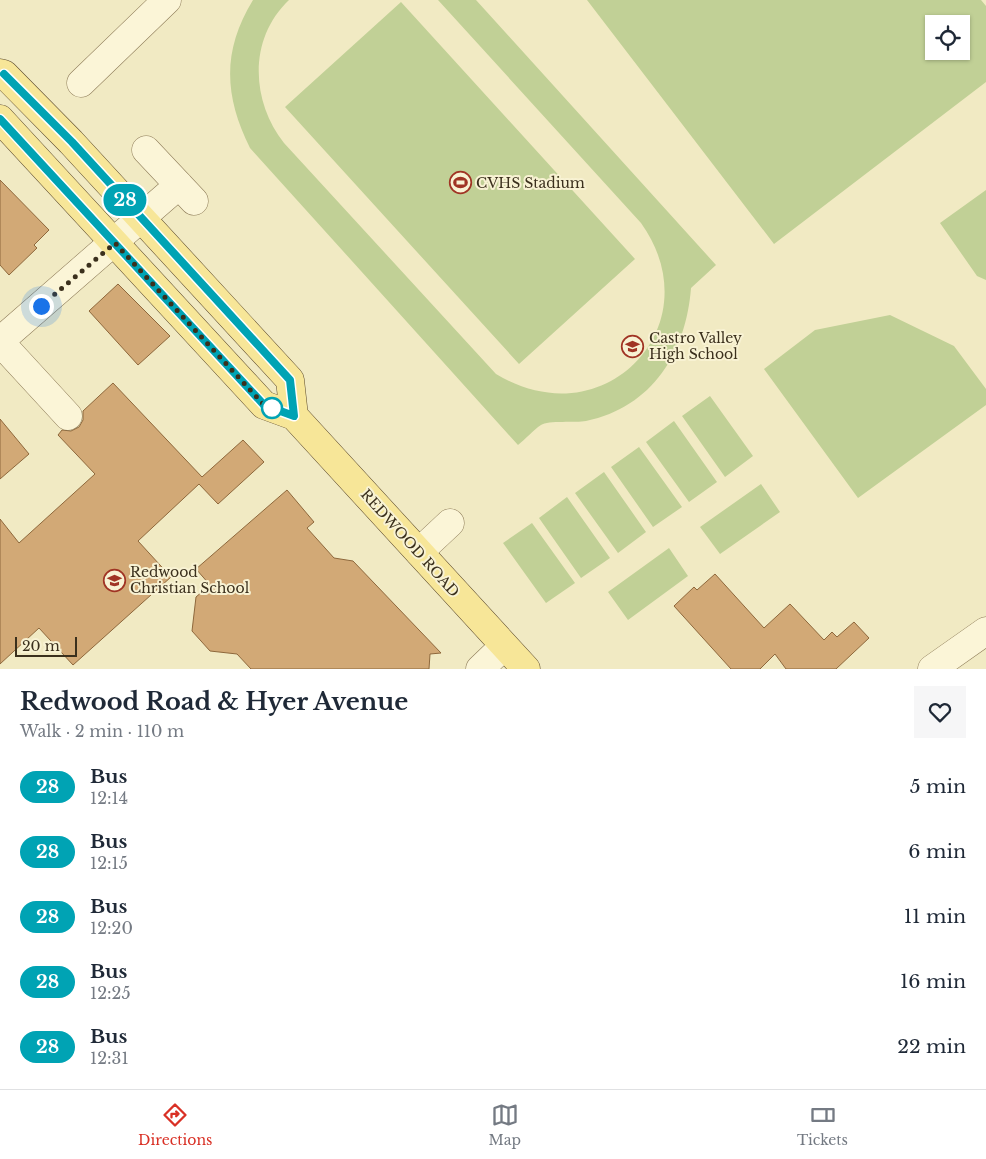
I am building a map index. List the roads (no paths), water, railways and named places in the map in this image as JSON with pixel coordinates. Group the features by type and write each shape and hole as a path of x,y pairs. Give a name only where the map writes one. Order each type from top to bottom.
{"main road":[{"path":"0,73 4,74 58,129 290,380 294,416"},
{"name":"REDWOOD ROAD","path":"0,119 264,405 294,416 526,669"}],"street":[{"path":"81,83 167,0"},
{"path":"68,416 0,342 142,218 187,193 146,150"},
{"path":"419,552 450,523"},
{"path":"932,669 986,631"},
{"path":"480,669 504,646"}],"place":[{"name":"CVHS Stadium","path":"460,183"},
{"name":"Castro Valley High School","path":"633,346"},
{"name":"Redwood Christian School","path":"114,580"}]}
